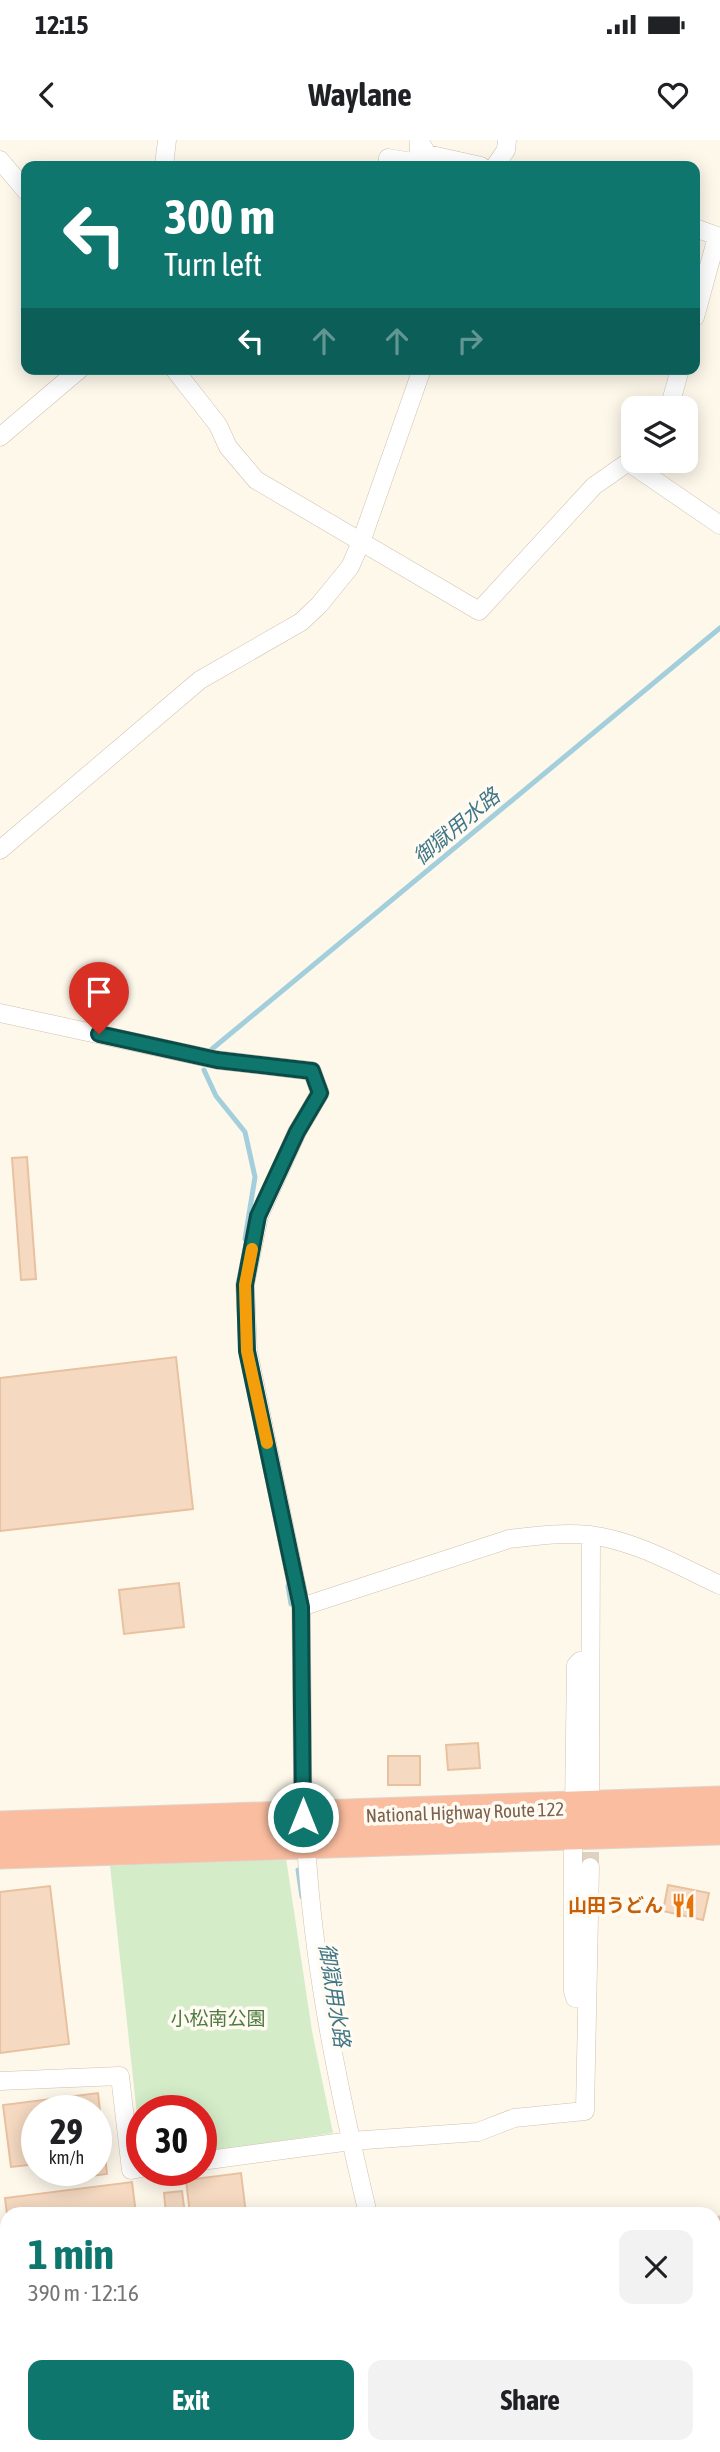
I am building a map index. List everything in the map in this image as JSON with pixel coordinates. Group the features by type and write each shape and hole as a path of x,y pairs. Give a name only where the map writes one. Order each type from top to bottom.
{"highway":[{"name":"National Highway Route 122","path":"0,1852 720,1802"},
{"name":"National Highway Route 122","path":"579,1810 720,1828"},
{"name":"National Highway Route 122","path":"0,1828 304,1830"}],"street":[{"path":"165,161 167,140"},
{"path":"498,161 506,150 507,140"},
{"path":"418,161 419,142"},
{"path":"419,142 427,154 458,161"},
{"path":"388,161 388,158 406,161"},
{"path":"0,160 21,185"},
{"path":"700,230 718,237 700,300"},
{"path":"0,437 73,375"},
{"path":"179,375 218,425 228,447 256,480 479,611 594,485 621,467"},
{"path":"0,850 200,680 301,622 319,605 350,567 361,542 420,375"},
{"path":"673,396 678,375"},
{"path":"649,473 720,525"},
{"path":"0,1013 217,1060 312,1071 320,1093 297,1132 258,1216 245,1285 247,1351 301,1607 304,1830 312,1920 329,2028 366,2207"},
{"path":"301,1607 509,1539 542,1535 591,1535 631,1546 720,1585"},
{"path":"587,2000 575,1998 573,1991 579,1810 589,1660 591,1535"},
{"path":"579,1810 576,1665 580,1661 589,1660"},
{"path":"217,2159 351,2141 478,2133 514,2118 585,2111 590,1867"},
{"path":"0,2081 120,2076 126,2127"}],"green space":[{"name":"小松南公園","path":"286,1858 312,2031 333,2133 217,2151 217,2095 135,2095 110,1866"}],"building":[{"path":"27,1157 36,1279 21,1280 12,1158"},
{"path":"176,1357 193,1509 0,1531 0,1378"},
{"path":"179,1583 184,1627 124,1634 119,1590"},
{"path":"478,1743 480,1768 448,1770 446,1745"},
{"path":"388,1756 420,1756 420,1785 388,1785"},
{"path":"668,1885 709,1893 703,1920 663,1911"},
{"path":"50,1886 69,2044 0,2053 0,1892"},
{"path":"21,2103 21,2166 11,2167 3,2105"},
{"path":"241,2173 245,2207 189,2207 187,2186 217,2186 217,2176"},
{"path":"126,2183 126,2186 132,2186 135,2207 6,2207 5,2198"},
{"path":"182,2191 184,2207 165,2207 164,2193"}],"waterway":[{"name":"御獄用水路","path":"212,1049 720,628"},
{"name":"御獄用水路","path":"204,1070 216,1096 245,1132 255,1177 245,1239"},
{"name":"御獄用水路","path":"288,1586 291,1604"},
{"name":"御獄用水路","path":"298,1870 302,1897"}],"tunnel":[{"path":"590,1825 590,1867"}],"slow traffic":[{"path":"252,1249 245,1285 247,1351 267,1443"}],"place":[{"name":"山田うどん","path":"683,1905"}],"route":[{"path":"99,1034 217,1060 312,1071 320,1093 297,1132 258,1216 245,1285 247,1351 301,1607 303,1817"}]}
